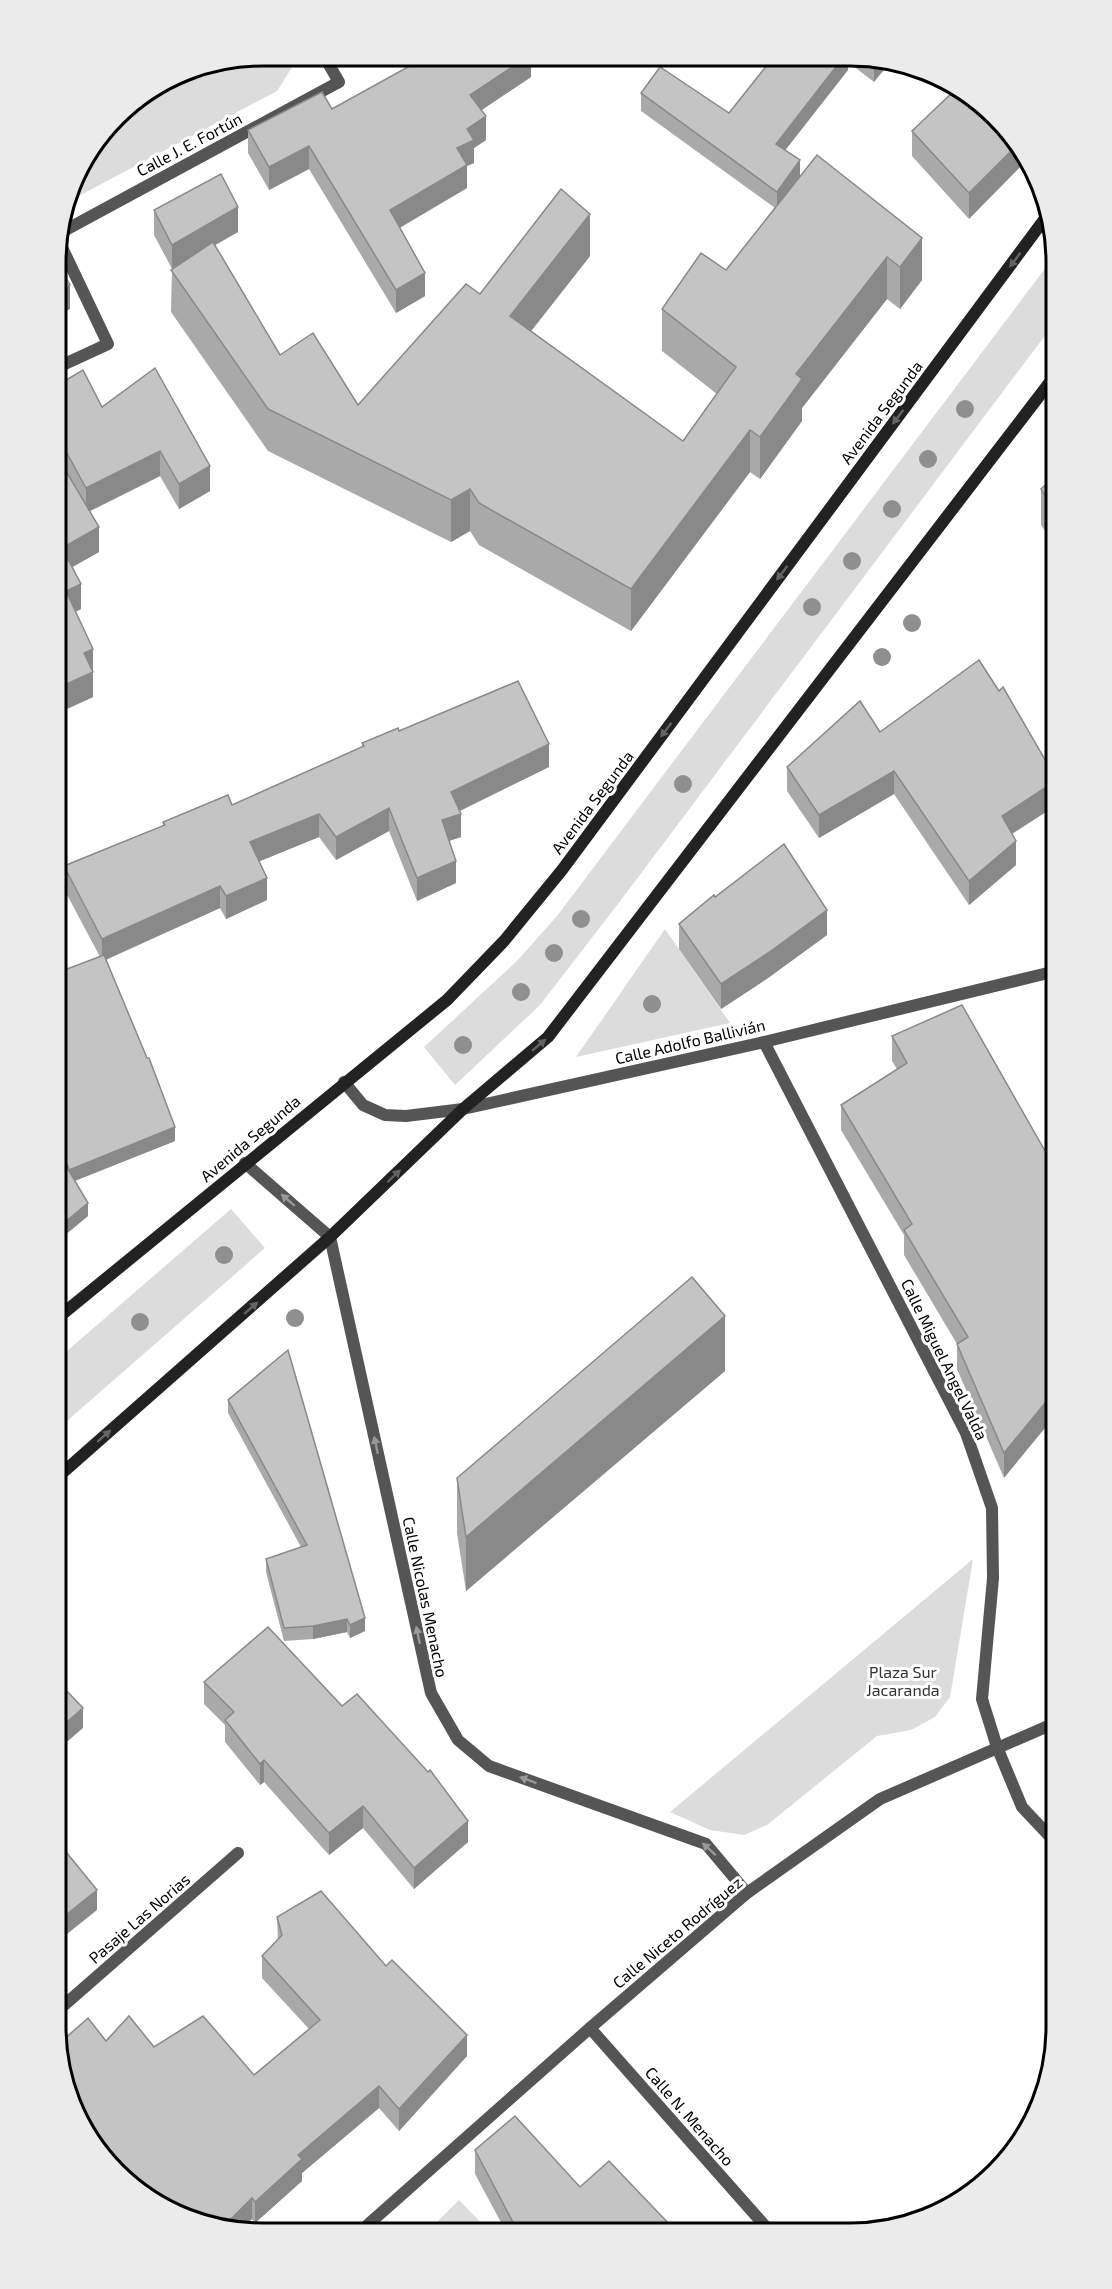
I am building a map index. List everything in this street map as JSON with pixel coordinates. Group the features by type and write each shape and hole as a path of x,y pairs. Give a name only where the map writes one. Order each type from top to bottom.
{"main road":[{"name":"Avenida Segunda","path":"66,1311 447,999 504,941 562,870 1041,223"},
{"path":"66,1470 330,1238 463,1110 548,1037 1046,387"}],"street":[{"name":"Calle J. E. Fortún","path":"69,228 339,82 330,66"},
{"path":"66,256 108,344 66,363"},
{"name":"Calle Adolfo Ballivián","path":"344,1082 363,1105 385,1115 406,1116 463,1110 764,1042 1046,973"},
{"name":"Calle Miguel Angel Valda","path":"764,1042 966,1433 992,1509 993,1578 982,1699 997,1747 1022,1807 1046,1832"},
{"path":"245,1163 330,1238"},
{"name":"Calle Nicolas Menacho","path":"330,1238 431,1693 458,1740 489,1766 706,1844 747,1893"},
{"name":"Calle Niceto Rodríguez","path":"370,2223 747,1893 880,1799 1046,1727"},
{"name":"Pasaje Las Norias","path":"66,2004 238,1853"},
{"name":"Calle N. Menacho","path":"590,2028 762,2223"}],"green space":[{"path":"292,66 277,91 78,196 92,164 123,123 164,92 187,81 224,70"},
{"path":"1046,267 1046,334 540,1005 455,1085 424,1047 517,961 557,916"},
{"path":"665,929 730,1023 576,1057"},
{"path":"231,1209 265,1248 66,1422 66,1352"},
{"name":"Plaza Sur Jacaranda","path":"973,1559 950,1697 935,1717 911,1730 877,1736 767,1825 744,1835 710,1830 670,1812"},
{"path":"459,2200 481,2223 436,2223"}],"building":[{"path":"410,66 514,66 470,95 486,116 467,129 474,140 457,148 467,165 390,210 425,273 396,290 309,146 269,167 248,130 322,92 332,109"},
{"path":"766,66 837,66 776,144 800,160 777,192 641,93 660,67 729,113"},
{"path":"951,94 989,123 1011,151 969,193 912,131"},
{"path":"817,155 922,238 900,267 887,257 796,374 802,379 760,437 750,430 631,589 479,503 470,489 451,500 268,409 171,270 213,242 280,355 313,333 358,405 466,284 480,294 561,189 590,214 510,316 683,441 736,367 662,309 701,253 726,270"},
{"path":"221,174 238,207 172,245 154,210"},
{"path":"155,368 210,466 179,484 160,451 86,488 66,451 66,380 83,370 102,407"},
{"path":"66,471 99,527 66,546"},
{"path":"1046,485 1046,497 1041,489"},
{"path":"66,556 81,584 66,591"},
{"path":"66,591 93,649 84,653 93,672 66,684"},
{"path":"979,660 999,691 1003,687 1046,761 1046,787 1002,816 1016,841 969,881 894,771 819,815 787,767 860,701 880,732"},
{"path":"518,681 549,744 451,792 461,814 442,820 456,861 417,878 389,808 336,837 319,814 250,842 267,878 226,896 220,886 102,939 66,870 66,865 165,825 163,822 228,795 232,805 364,746 362,743 398,728 399,731"},
{"path":"784,844 827,910 721,984 679,924 714,895 715,897"},
{"path":"104,955 147,1058 149,1058 175,1127 69,1170 66,1161 66,969"},
{"path":"962,1005 1046,1153 1046,1402 1004,1453 957,1344 968,1337 904,1230 912,1224 841,1105 907,1063 892,1036"},
{"path":"66,1166 88,1203 66,1221"},
{"path":"692,1277 725,1316 466,1537 457,1478"},
{"path":"288,1350 365,1618 350,1625 347,1619 313,1626 284,1628 266,1559 307,1545 228,1400"},
{"path":"268,1627 342,1706 357,1694 428,1772 430,1770 468,1821 414,1868 363,1806 329,1833 264,1760 260,1764 225,1720 234,1712 204,1682"},
{"path":"66,1690 83,1708 66,1723"},
{"path":"66,1852 97,1890 66,1915"},
{"path":"321,1891 386,1966 392,1960 467,2035 399,2109 379,2086 298,2155 302,2159 255,2202 252,2198 230,2220 224,2219 199,2213 175,2203 153,2190 115,2156 92,2125 81,2102 73,2078 67,2037 88,2018 106,2041 129,2016 154,2047 203,2016 254,2075 320,2020 262,1956 282,1935 277,1917"},
{"path":"515,2116 580,2187 609,2161 668,2223 513,2223 475,2150"}]}
